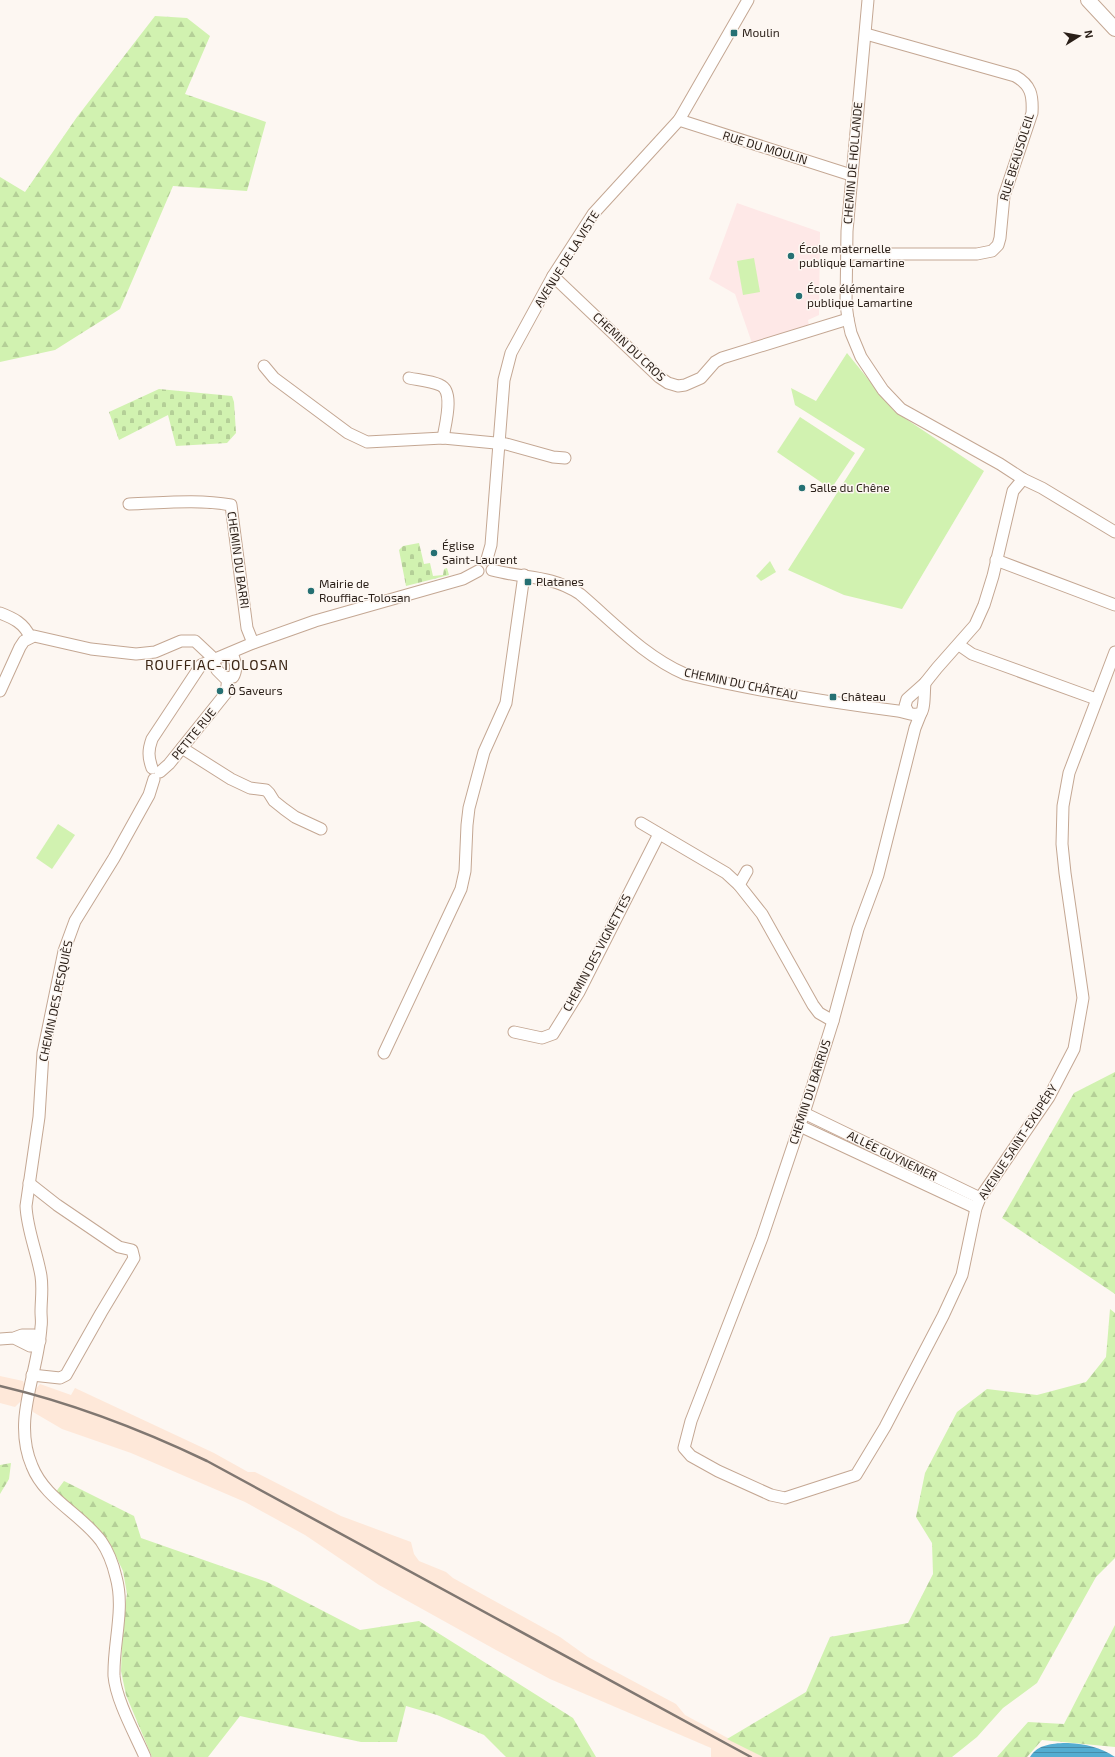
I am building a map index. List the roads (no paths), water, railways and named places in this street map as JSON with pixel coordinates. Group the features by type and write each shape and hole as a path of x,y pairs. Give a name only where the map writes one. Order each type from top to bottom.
{"main road":[{"path":"1088,0 1115,29"}],"street":[{"name":"AVENUE DE LA VISTE","path":"487,559 491,545 504,380 511,354 553,276 593,214 679,120 748,0"},
{"name":"CHEMIN DE HOLLANDE","path":"868,0 866,34 851,174 847,254 848,319 851,333 864,363 883,390 896,404 914,417 1000,464 1023,479 1042,488 1115,532"},
{"name":"RUE BEAUSOLEIL","path":"847,254 977,254 992,251 998,245 1004,196 1032,113 1032,96 1024,81 1015,76 866,34"},
{"name":"RUE DU MOULIN","path":"679,120 851,174"},
{"name":"CHEMIN DU CROS","path":"553,276 659,377 668,383 678,386 701,378 715,362 722,358 848,319"},
{"path":"264,366 274,378 292,392 348,433 367,442 443,438 500,444 553,457 565,458"},
{"path":"409,378 441,385 446,390 448,397 443,438"},
{"name":"CHEMIN DU CHÂTEAU","path":"878,708 909,697 925,683 936,668 959,645 975,625 984,605 1013,491 1023,479"},
{"name":"CHEMIN DU BARRI","path":"129,504 188,503 231,505 247,628 253,643"},
{"path":"482,559 487,559 493,564 492,570 486,575 478,571 477,566 482,559"},
{"path":"996,560 1115,605"},
{"name":"CHEMIN DU CHÂTEAU","path":"492,570 556,581 571,588 580,594 650,655 666,666 685,674 820,700 913,713"},
{"path":"155,773 148,749 152,739 201,665 253,643 315,622 463,579 478,571"},
{"path":"384,1053 461,889 465,871 469,808 484,752 506,704 524,575"},
{"path":"0,613 17,620 23,625 30,637"},
{"path":"0,691 20,648 24,641 30,637 42,636 84,647 136,654 155,652 181,641 188,640 201,646 211,656 220,674 225,678 233,677 236,669 232,653"},
{"path":"959,645 972,654 1096,699"},
{"name":"AVENUE SAINT-EXUPÉRY","path":"684,1448 691,1456 718,1470 771,1495 785,1498 856,1475 885,1427 943,1316 962,1275 978,1203 1049,1097 1074,1049 1083,998 1065,873 1062,844 1063,806 1069,773 1115,652"},
{"name":"PETITE RUE","path":"155,773 169,764 226,693 228,678"},
{"path":"923,700 918,696 909,697 905,706 913,713 924,707 923,700 925,683"},
{"name":"CHEMIN DU BARRUS","path":"684,1448 691,1421 762,1238 804,1114 833,1021 858,929 878,875 916,728 913,713"},
{"path":"182,748 231,779 250,788 266,790 274,801 284,809 321,829"},
{"name":"CHEMIN DES PESQUIÈS","path":"145,1757 117,1693 114,1678 114,1656 119,1612 119,1592 112,1564 101,1541 87,1526 43,1486 36,1477 29,1460 24,1430 24,1412 32,1375 35,1341 41,1313 43,1290 41,1275 27,1217 29,1183 38,1117 43,1053 68,940 75,921 114,858 149,795 155,773"},
{"path":"641,823 726,873 739,885 762,914 813,1005 819,1013 833,1021"},
{"name":"CHEMIN DES VIGNETTES","path":"514,1032 542,1038 553,1034 579,992 659,834"},
{"path":"739,885 747,871"},
{"name":"ALLÉE GUYNEMER","path":"804,1114 978,1203"},
{"name":"ALLÉE GUYNEMER","path":"800,1126 978,1203"},
{"path":"29,1183 57,1205 119,1247 132,1250 134,1258 66,1376 60,1378 32,1375"},
{"path":"0,1339 14,1338 35,1341"}],"water":[{"path":"1068,1743 1093,1747 1115,1757 1030,1757 1037,1749 1047,1745"}],"railway":[{"path":"0,1386 53,1400 105,1418 157,1438 207,1461 751,1757"}],"place":[{"name":"Moulin","path":"734,33"},
{"name":"École maternelle publique Lamartine","path":"791,256"},
{"name":"École élémentaire publique Lamartine","path":"799,296"},
{"name":"Salle du Chêne","path":"802,488"},
{"name":"Église Saint-Laurent","path":"434,553"},
{"name":"Platanes","path":"528,582"},
{"name":"Mairie de Rouffiac-Tolosan","path":"311,591"},
{"name":"Ô Saveurs","path":"220,691"},
{"name":"Château","path":"833,697"}],"district":[{"name":"ROUFFIAC-TOLOSAN","path":"217,665"}]}
